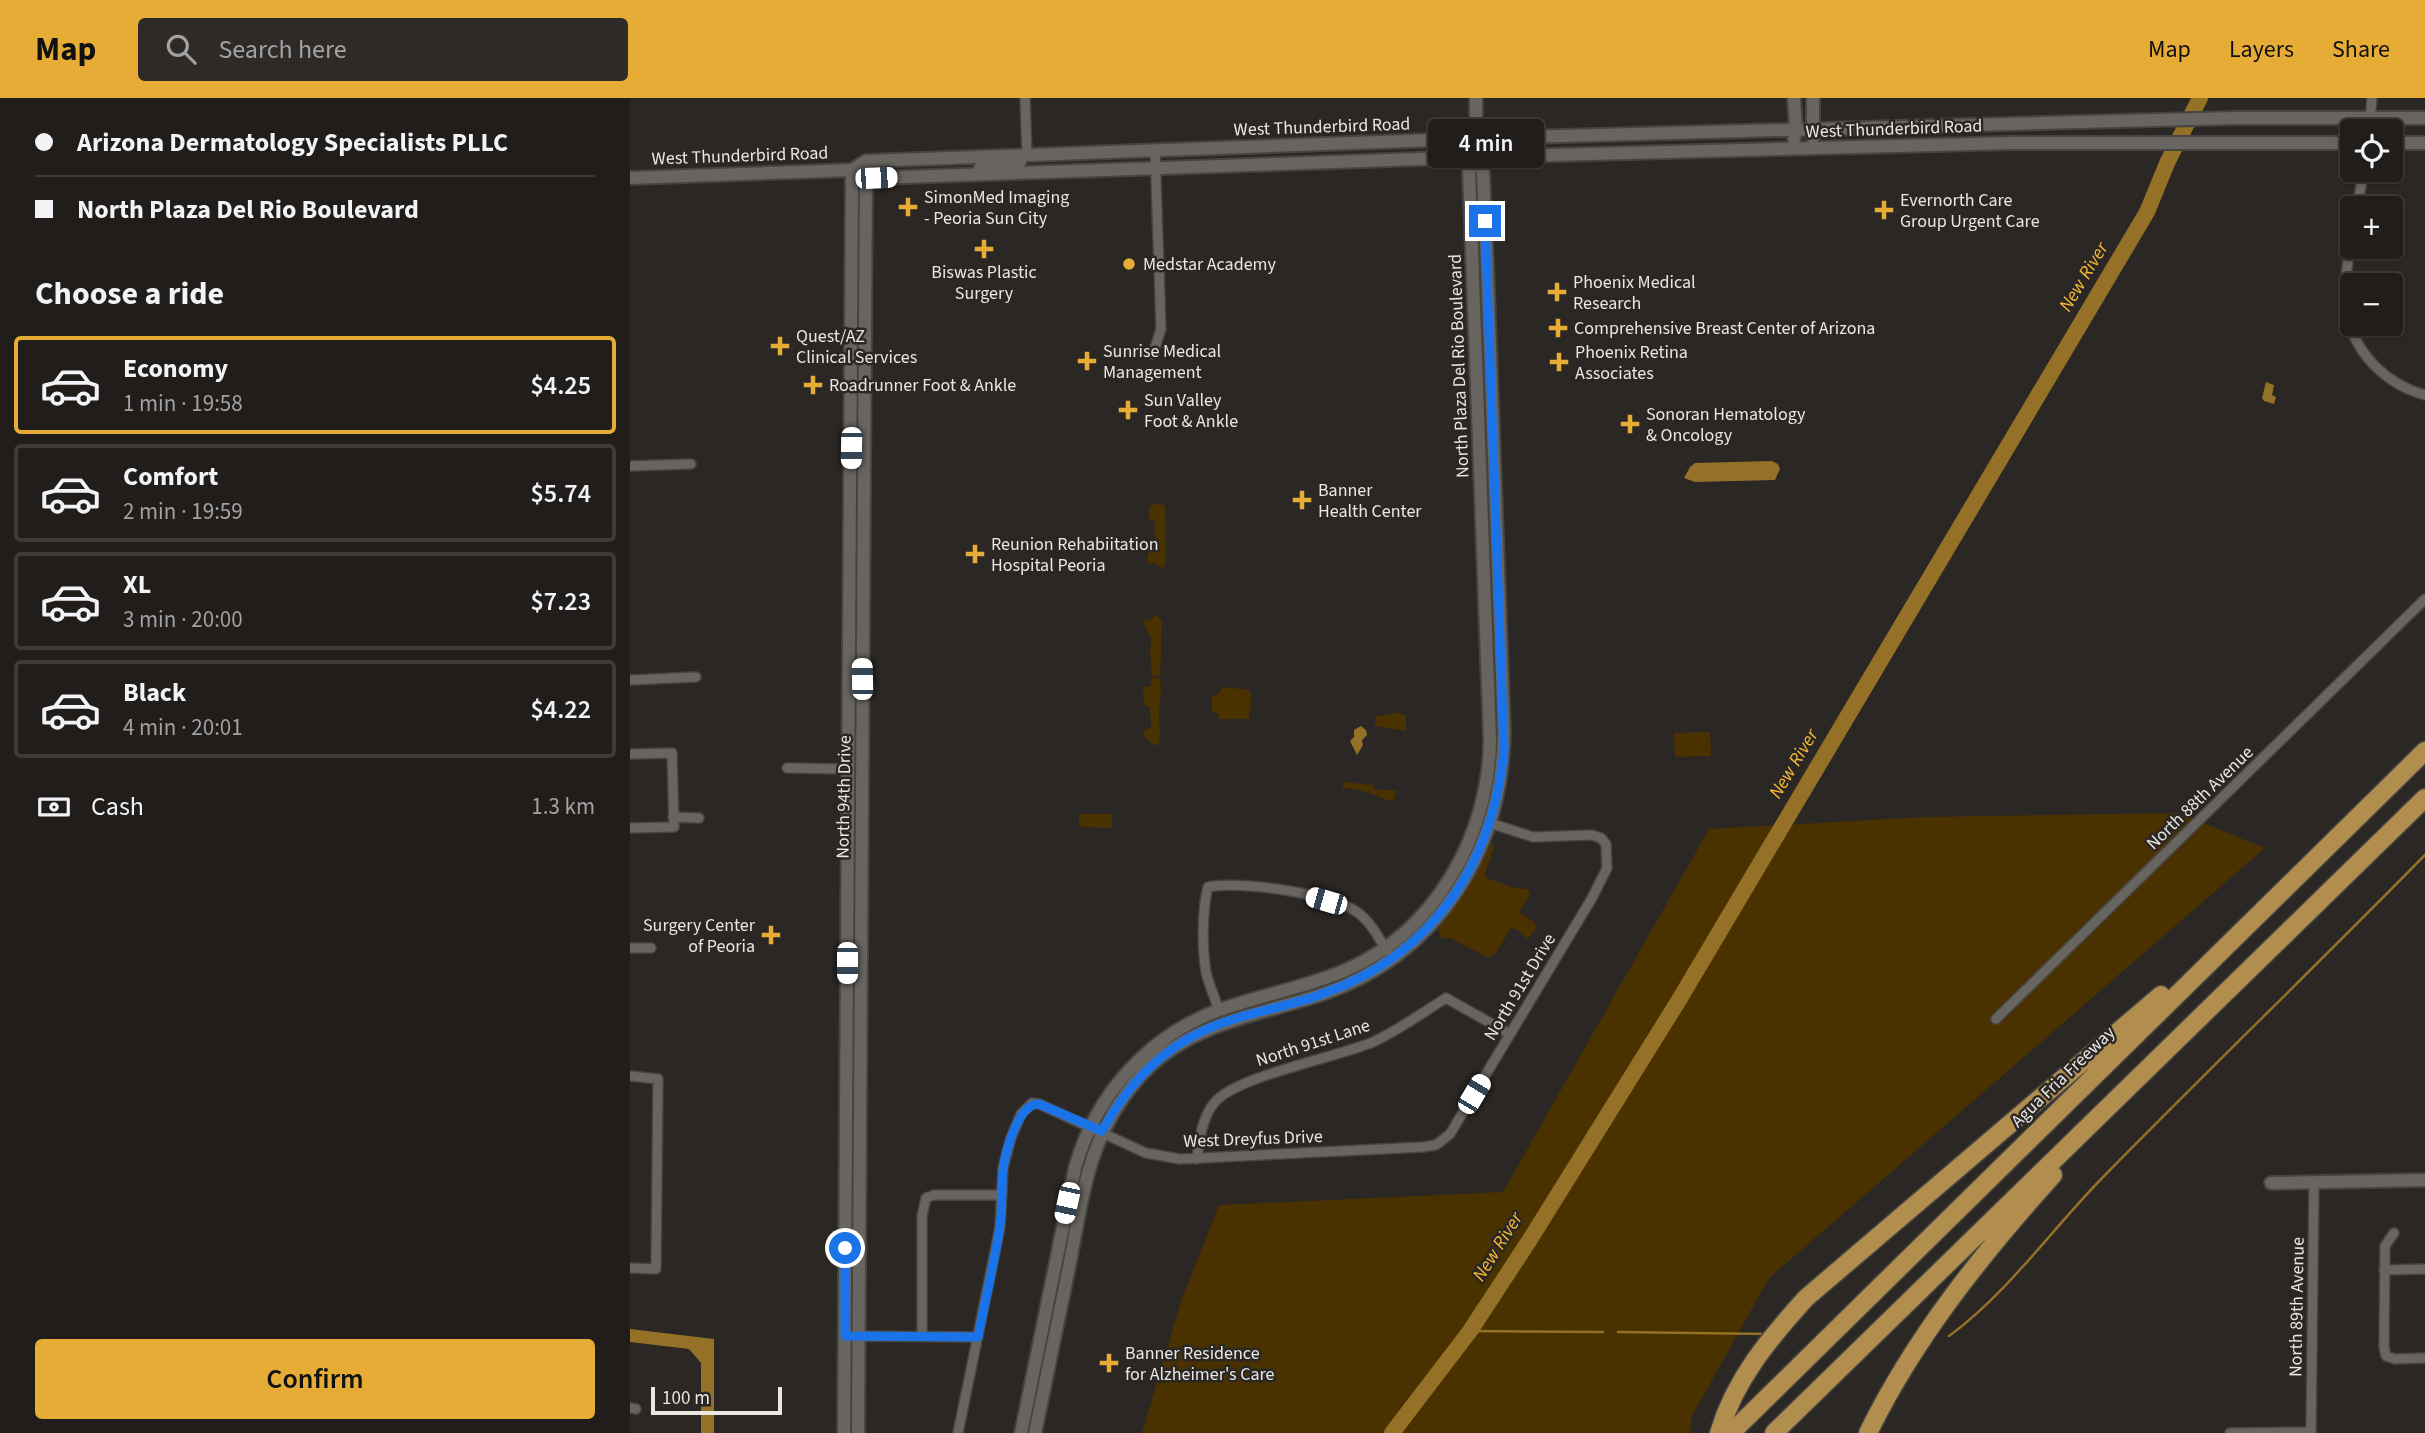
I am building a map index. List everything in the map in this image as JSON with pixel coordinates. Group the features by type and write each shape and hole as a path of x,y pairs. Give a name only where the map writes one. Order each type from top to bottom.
{"highway":[{"name":"Agua Fria Freeway","path":"1731,1433 2425,751"},
{"path":"1774,1433 2425,798"},
{"path":"1719,1433 1740,1382 1763,1347 1806,1298 2171,987 2267,895 2293,881"},
{"path":"1868,1433 1904,1366 1941,1311 2052,1176 2085,1129"}],"street":[{"path":"963,174 985,166 1023,162 1027,155 1025,98"},
{"path":"1476,98 1476,157"},
{"path":"1791,149 1796,131 1794,98"},
{"path":"1812,149 1813,98"},
{"path":"2370,119 2372,98"},
{"name":"West Thunderbird Road","path":"630,178 852,170 866,161 1476,139 2236,118 2340,123"},
{"name":"West Thunderbird Road","path":"2403,121 2425,118"},
{"name":"West Thunderbird Road","path":"852,170 866,178 1791,149 2106,142 2340,143"},
{"path":"2403,143 2425,143"},
{"path":"1153,354 1161,329 1155,150"},
{"name":"North Plaza Del Rio Boulevard","path":"1456,882 1476,858 1490,823 1494,777 1490,740 1469,172 1476,157"},
{"name":"North Plaza Del Rio Boulevard","path":"1156,1053 1216,1025 1322,994 1367,975 1388,953 1432,924 1456,882 1494,777 1504,732 1483,172 1476,157"},
{"name":"North 94th Drive","path":"859,239 866,161"},
{"name":"North 94th Drive","path":"844,1433 851,1336 857,527 864,470 859,239 852,170"},
{"path":"2349,259 2348,318 2361,347 2376,368 2393,382 2425,395"},
{"path":"1473,264 1487,264"},
{"name":"North 94th Drive","path":"857,527 850,471 859,291"},
{"path":"1477,386 1491,386"},
{"path":"630,466 691,464"},
{"path":"1480,469 1494,468"},
{"path":"850,471 864,470"},
{"path":"1483,554 1497,554"},
{"name":"North 88th Avenue","path":"1996,1019 2425,599"},
{"path":"1486,632 1499,631"},
{"path":"630,680 696,677"},
{"path":"630,754 672,753 674,822"},
{"path":"788,768 855,769"},
{"path":"630,828 699,818"},
{"name":"North 91st Drive","path":"1443,1140 1450,1134 1602,881 1607,868 1606,844 1601,838 1592,835 1533,837 1490,823"},
{"path":"1219,1010 1205,960 1205,898 1208,887 1268,886 1346,906 1364,917 1388,953"},
{"path":"630,948 651,948"},
{"name":"North Plaza Del Rio Boulevard","path":"1021,1433 1072,1182 1079,1154 1096,1129 1156,1053 1183,1027 1219,1010 1330,977 1388,953"},
{"name":"North 91st Lane","path":"1197,1159 1200,1136 1214,1103 1243,1083 1345,1053 1374,1041 1416,1019 1446,998 1510,1034"},
{"path":"630,1076 658,1079 656,1269 630,1268"},
{"name":"West Dreyfus Drive","path":"1002,1195 1003,1168 1012,1138 1021,1114 1032,1103 1146,1153 1197,1159 1423,1147 1436,1145 1443,1140"},
{"name":"North Plaza Del Rio Boulevard","path":"1035,1433 1096,1129"},
{"path":"2271,1183 2425,1180"},
{"name":"North 89th Avenue","path":"2311,1433 2314,1182"},
{"path":"922,1336 922,1216 926,1198 934,1195 1002,1195 1000,1227 958,1433"},
{"path":"2394,1233 2385,1246 2386,1356 2395,1359 2425,1358"},
{"path":"2384,1270 2425,1269"},
{"path":"851,1336 978,1337"},
{"name":"North 94th Drive","path":"851,1336 858,1433"},
{"path":"2230,1433 2311,1433"}],"shaded area":[{"path":"2266,382 2274,385 2274,404 2262,398"},
{"path":"1772,461 1778,464 1780,469 1775,480 1695,482 1684,478 1695,463"},
{"path":"1159,503 1165,506 1166,561 1163,569 1155,563 1148,563 1148,554 1154,550 1155,522 1148,518 1150,506"},
{"path":"1156,615 1162,621 1160,677 1152,676 1151,638 1144,623 1144,619 1149,620"},
{"path":"1152,678 1160,678 1161,684 1160,737 1155,746 1144,736 1144,730 1151,728 1150,707 1144,705 1143,687 1150,687"},
{"path":"1222,687 1250,690 1249,719 1219,719 1217,713 1212,711 1212,696 1219,694"},
{"path":"1397,712 1406,716 1406,731 1375,726 1376,716"},
{"path":"1361,726 1367,735 1362,740 1363,745 1357,755 1350,741 1354,737 1354,730"},
{"path":"1710,732 1711,756 1675,757 1674,733"},
{"path":"1343,782 1374,785 1373,789 1397,791 1393,802 1363,791 1343,788"},
{"path":"2178,813 2265,848 1769,1278 1692,1416 1690,1433 1142,1433 1182,1298 1219,1205 1503,1192 1709,829 1924,817"},
{"path":"1079,814 1112,814 1112,828 1079,827"},
{"path":"1492,843 1495,845 1485,873 1487,878 1514,888 1528,889 1530,895 1519,912 1535,923 1536,929 1527,939 1518,930 1511,928 1496,953 1489,958 1450,938 1442,938 1438,929 1468,888"},
{"path":"630,1329 714,1339 714,1433 701,1433 701,1363 689,1349 630,1342"}],"waterway":[{"name":"New River","path":"1392,1433 1470,1331 1679,1000 2147,212 2168,161 2200,98"},
{"path":"1949,1336 2012,1279 2087,1193 2425,855"},
{"path":"1470,1331 1603,1332"},
{"path":"1618,1332 1767,1334"}],"place":[{"name":"SimonMed Imaging - Peoria Sun City","path":"908,207"},
{"name":"Evernorth Care Group Urgent Care","path":"1884,210"},
{"name":"Biswas Plastic Surgery","path":"984,249"},
{"name":"Medstar Academy","path":"1129,264"},
{"name":"Phoenix Medical Research","path":"1557,292"},
{"name":"Comprehensive Breast Center of Arizona","path":"1558,328"},
{"name":"Quest/AZ Clinical Services","path":"780,346"},
{"name":"Sunrise Medical Management","path":"1087,361"},
{"name":"Phoenix Retina Associates","path":"1559,362"},
{"name":"Roadrunner Foot & Ankle","path":"813,385"},
{"name":"Sun Valley Foot & Ankle","path":"1128,410"},
{"name":"Sonoran Hematology & Oncology","path":"1630,424"},
{"name":"Banner Health Center","path":"1302,500"},
{"name":"Reunion Rehabiitation Hospital Peoria","path":"975,554"},
{"name":"Surgery Center of Peoria","path":"771,935"},
{"name":"Banner Residence for Alzheimer's Care","path":"1109,1363"}],"route":[{"path":"845,1248 845,1336 978,1337 1000,1227 1003,1168 1021,1114 1026,1108 1032,1103 1039,1104 1102,1131 1134,1083 1168,1052 1216,1025 1322,994 1367,975 1404,949 1432,924 1462,885 1490,823 1499,790 1504,750 1485,221"}]}
